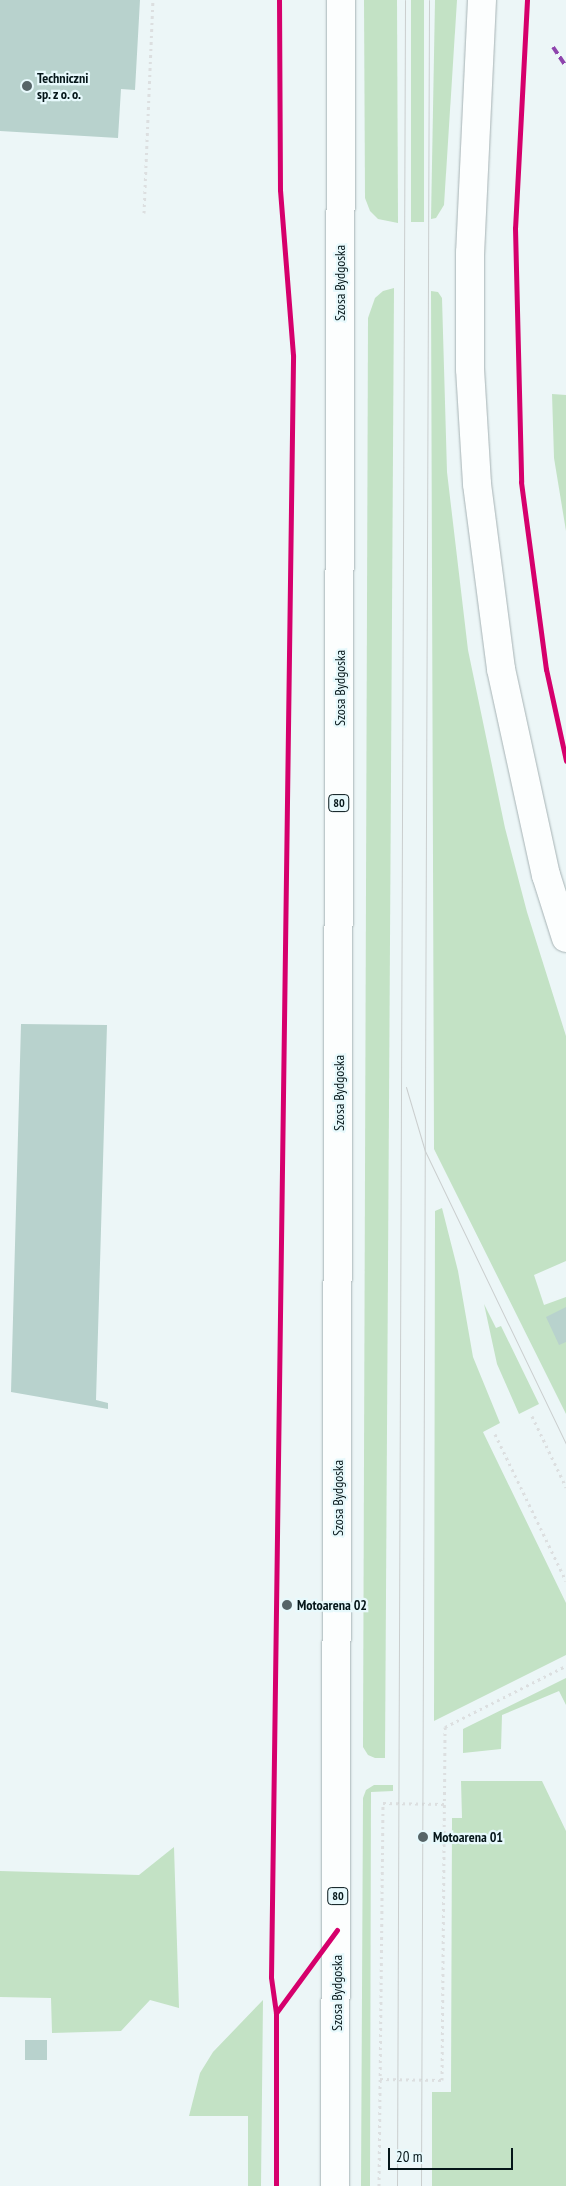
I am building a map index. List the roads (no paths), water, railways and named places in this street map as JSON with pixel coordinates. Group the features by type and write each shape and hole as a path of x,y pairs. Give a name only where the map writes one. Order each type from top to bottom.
{"main road":[{"name":"Szosa Bydgoska","path":"335,2186 341,0"},
{"path":"482,0 470,253 470,369 477,484 501,669 546,875 566,938"}],"tram line":[{"path":"397,2186 405,0"},
{"path":"421,2186 429,0"},
{"path":"406,1087 425,1151 566,1444"}],"place":[{"name":"Techniczni sp. z o. o.","path":"27,86"},
{"name":"Motoarena 02","path":"287,1605"},
{"name":"Motoarena 01","path":"423,1837"}]}
